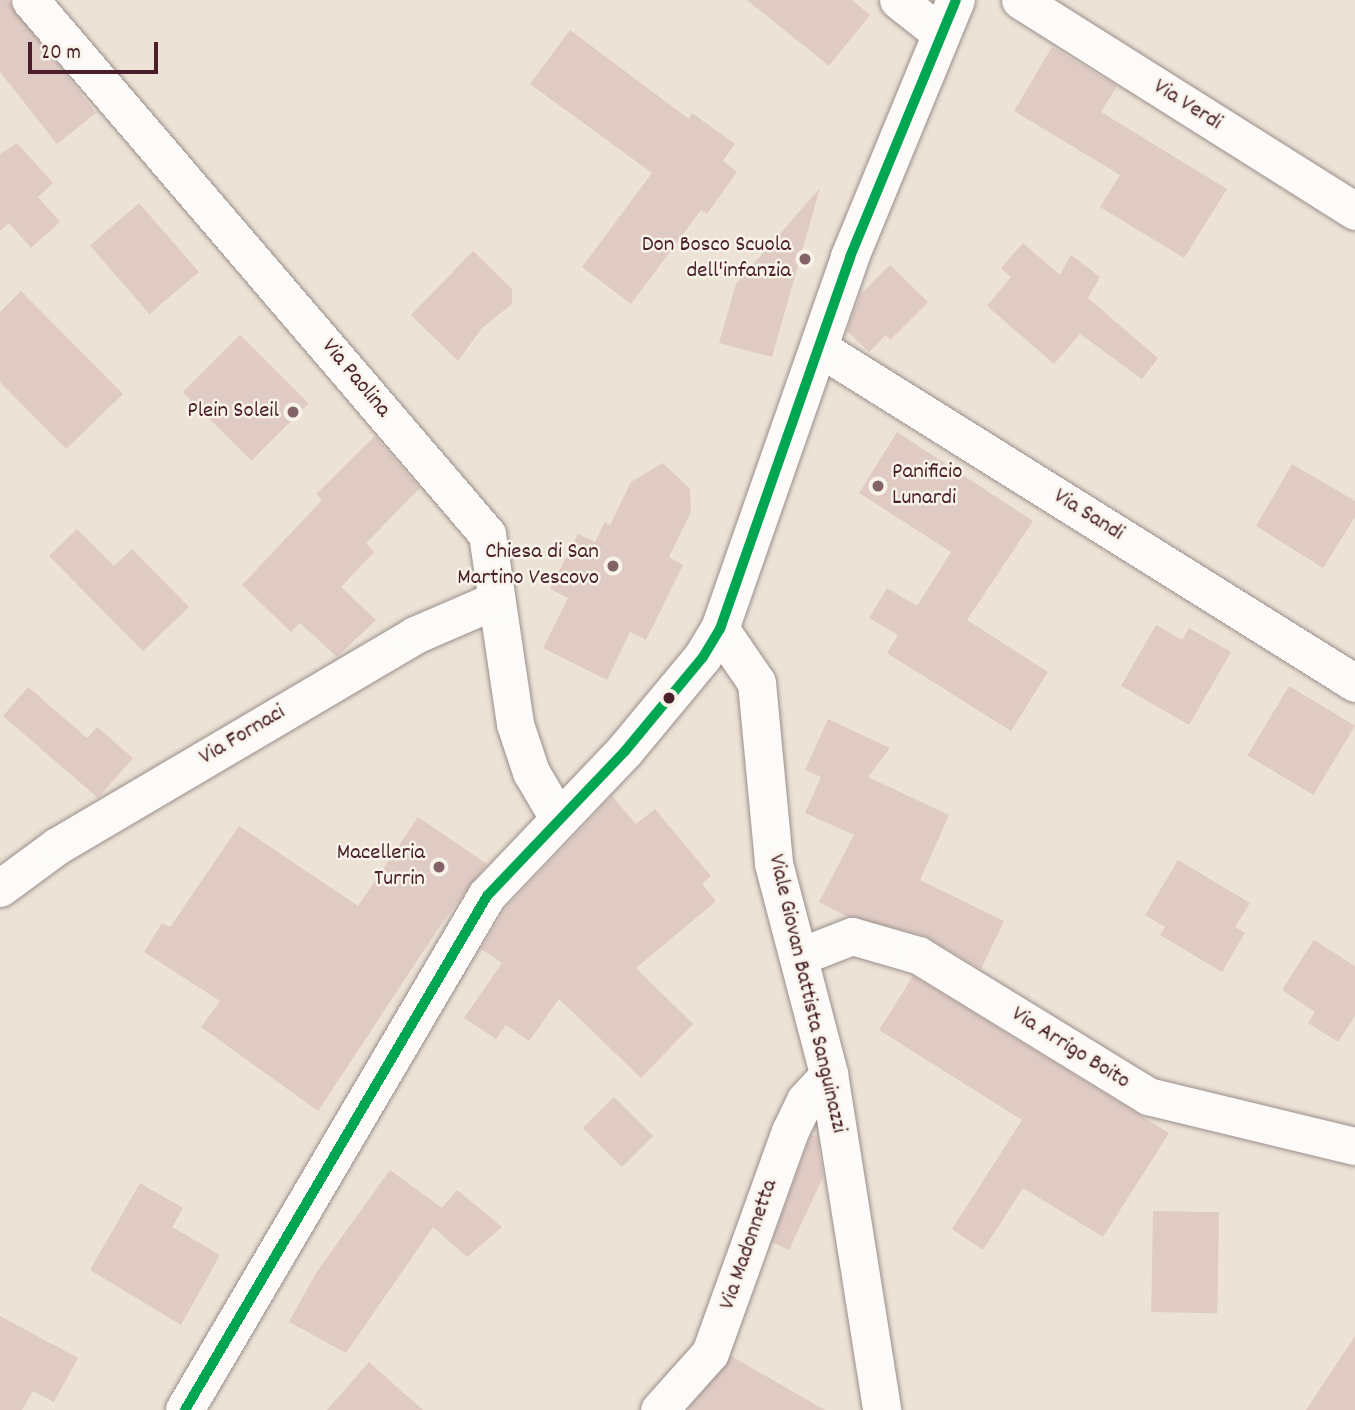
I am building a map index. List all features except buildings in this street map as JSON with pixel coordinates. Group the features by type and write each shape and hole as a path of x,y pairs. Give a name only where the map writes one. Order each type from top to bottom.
{"main road":[{"path":"193,1407 487,896 651,721 720,629 821,349 850,257 956,0"},
{"name":"Viale Giovan Battista Sanguinazzi","path":"720,629 757,683 774,864 829,1074 882,1410"}],"street":[{"name":"Via Paolina","path":"30,0 487,534 515,724 530,772 558,818"},
{"path":"898,0 941,34"},
{"name":"Via Verdi","path":"1020,0 1355,211"},
{"name":"Via Sandi","path":"821,349 1355,682"},
{"name":"Via Fornaci","path":"0,888 57,846 415,635 496,600"},
{"name":"Via Arrigo Boito","path":"798,957 852,936 918,956 1148,1096 1355,1146"},
{"name":"Via Madonnetta","path":"659,1410 710,1353 790,1130 805,1100 829,1074"}],"transit line":[{"path":"185,1410 487,896 625,751 703,657 720,629 850,257 956,0"}],"place":[{"name":"Don Bosco Scuola dell'infanzia","path":"805,259"},
{"name":"Plein Soleil","path":"293,412"},
{"name":"Panificio Lunardi","path":"878,486"},
{"name":"Chiesa di San Martino Vescovo","path":"613,566"},
{"name":"Macelleria Turrin","path":"439,867"}]}
